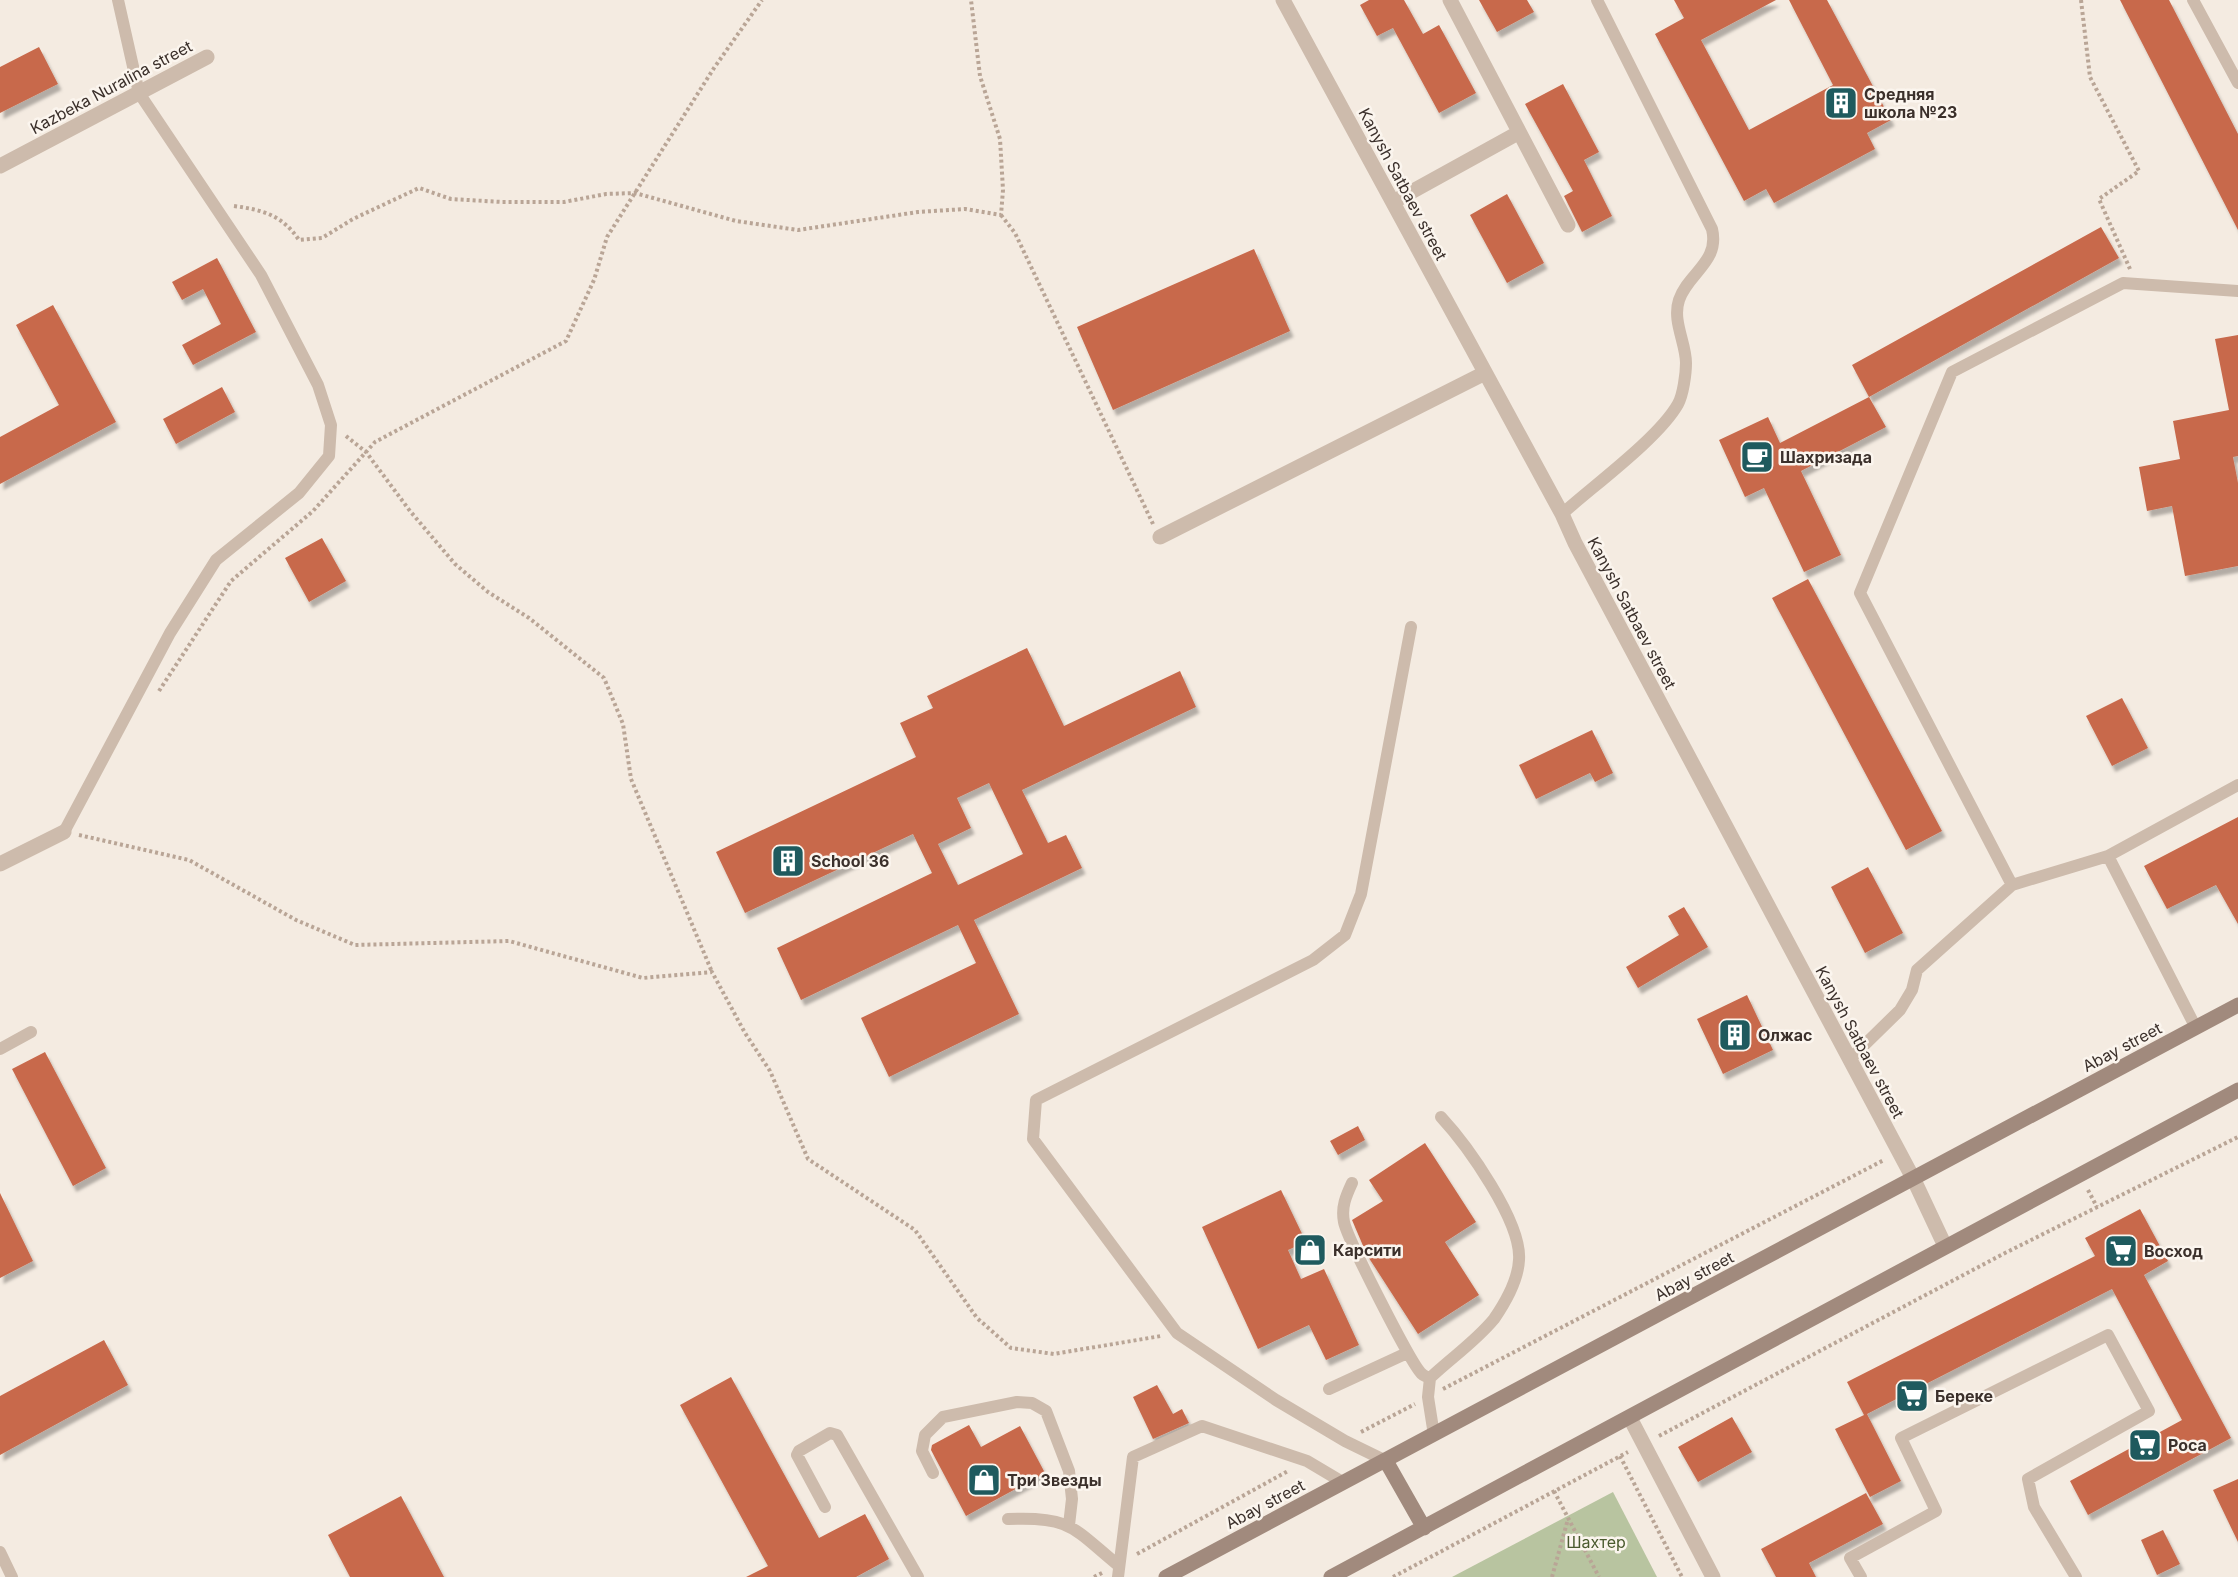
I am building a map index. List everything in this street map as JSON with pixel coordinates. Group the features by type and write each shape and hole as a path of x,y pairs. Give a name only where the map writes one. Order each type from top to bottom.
{"main road":[{"name":"Abay street","path":"1166,1577 1914,1180 2238,1005"},
{"path":"1331,1577 2238,1090"},
{"path":"1386,1461 1424,1528"}],"street":[{"name":"Kanysh Satbaev street","path":"1283,0 1562,514 1914,1180 1945,1246"},
{"path":"1450,0 1568,225"},
{"name":"Kazbeka Nuralina street","path":"0,166 207,57"},
{"path":"1393,202 1518,133"},
{"path":"1160,537 1485,373"},
{"path":"0,864 64,832"},
{"path":"1630,1418 1713,1577"}],"lane":[{"path":"64,832 170,633 216,560 299,493 329,456 331,425 318,385 261,275 139,93 118,0"},
{"path":"1562,514 1665,423 1679,402 1686,363 1677,320 1678,304 1683,290 1710,258 1715,241 1712,230 1616,44 1597,0"},
{"path":"2193,0 2238,83"},
{"path":"2012,885 1860,593 1952,372 2123,283 2238,291"},
{"path":"1386,1461 1345,1441 1276,1400 1177,1333 1033,1139 1036,1100 1312,960 1345,935 1361,894 1411,627"},
{"path":"1849,1060 1900,1010 1912,990 1917,970 2012,885 2108,856 2238,785"},
{"path":"2108,856 2196,1028"},
{"path":"0,1049 31,1032"},
{"path":"1434,1435 1428,1397 1430,1378 1474,1341 1495,1317 1511,1289 1519,1260 1515,1235 1499,1199 1455,1132 1441,1117"},
{"path":"1352,1183 1343,1202 1344,1222 1357,1255 1407,1353 1421,1374 1430,1378"},
{"path":"1861,1577 1850,1558 1936,1511 1901,1438 2108,1335 2149,1412 2028,1479 2034,1507 2076,1577"},
{"path":"1329,1389 1407,1353"},
{"path":"933,1473 922,1451 925,1435 943,1417 1017,1402 1032,1403 1046,1411 1069,1471 1072,1498 1069,1525"},
{"path":"1118,1571 1133,1457 1202,1426 1307,1461 1344,1483"},
{"path":"825,1507 797,1455 799,1451 830,1433 837,1435 918,1577"},
{"path":"1008,1519 1054,1519 1069,1525 1118,1571"},
{"path":"0,1552 12,1577"}],"path":[{"path":"153,700 231,581 313,511 375,442 566,341 594,280 607,237 714,68 762,0"},
{"path":"970,0 980,76 1000,139 1003,190 1001,215 1015,233 1160,537"},
{"path":"2081,0 2090,77 2139,171 2099,199 2136,283"},
{"path":"212,203 252,208 287,222 299,240 322,238 353,219 419,188 451,199 502,202 564,202 606,194 634,193 736,220 798,231 918,212 965,209 1001,215"},
{"path":"331,425 366,452 410,511 455,564 488,592 529,618 604,678 623,724 631,779 712,972 745,1033 770,1071 808,1159 915,1230 977,1318 1011,1348 1054,1354 1177,1333"},
{"path":"64,832 189,860 296,920 355,945 509,941 643,978 712,972"},
{"path":"1393,1577 2005,1253 2238,1137"},
{"path":"1345,1441 1899,1152"},
{"path":"1620,1456 1682,1577"},
{"path":"1094,1577 1118,1571 1307,1461"},
{"path":"1554,1491 1599,1577"},
{"path":"1552,1577 1568,1518"}],"green space":[{"name":"Шахтер","path":"1613,1492 1657,1577 1452,1577"}],"building":[{"path":"1369,0 1404,0 1423,34 1439,25 1476,93 1439,113 1393,28 1377,36 1360,5"},
{"path":"1479,0 1527,0 1534,12 1497,32"},
{"name":"Средняя школа №23","path":"1674,0 1776,0 1701,40 1749,130 1833,85 1789,0 1827,0 1891,120 1867,133 1875,149 1774,203 1766,189 1744,201 1655,34 1684,18"},
{"path":"2120,0 2169,0 2238,134 2238,230"},
{"path":"39,47 58,84 0,113 0,67"},
{"path":"1563,84 1599,152 1584,160 1612,216 1582,232 1564,196 1573,191 1525,104"},
{"path":"1507,194 1544,263 1507,283 1470,215"},
{"path":"2101,227 2119,258 1869,397 1852,365"},
{"path":"1254,249 1290,331 1113,410 1077,327"},
{"path":"217,258 256,332 193,365 182,345 221,324 203,289 182,300 172,282"},
{"path":"53,305 116,422 0,484 0,437 59,405 16,325"},
{"path":"2238,335 2238,456 2233,457 2238,483 2238,566 2185,576 2172,506 2147,511 2139,467 2180,459 2173,421 2229,410 2215,339"},
{"path":"222,387 235,412 176,444 163,419"},
{"path":"1869,397 1886,427 1801,471 1841,555 1804,572 1764,488 1745,497 1719,440 1768,417 1780,443"},
{"path":"322,538 346,581 309,602 285,558"},
{"path":"1808,579 1942,831 1906,850 1772,598"},
{"name":"School 36","path":"1027,648 1064,726 1180,671 1196,707 1022,790 1048,843 1066,835 1082,868 974,920 1019,1014 889,1077 861,1018 976,963 958,925 801,1000 777,948 932,873 913,834 745,913 716,852 916,757 900,723 933,708 927,696","holes":["989,783 1023,854 958,885 938,844 971,828 957,798"]},
{"path":"2122,698 2148,748 2112,766 2086,716"},
{"path":"1592,730 1613,773 1595,782 1590,773 1536,799 1519,765"},
{"path":"2238,817 2238,924 2216,885 2167,909 2144,866"},
{"path":"1868,867 1903,933 1865,953 1831,887"},
{"path":"1684,907 1708,947 1638,988 1626,967 1679,935 1668,916"},
{"name":"Олжас","path":"1747,995 1773,1050 1723,1074 1697,1019"},
{"path":"45,1052 106,1168 73,1186 12,1069"},
{"path":"1358,1126 1365,1140 1338,1155 1330,1141"},
{"path":"1425,1143 1476,1222 1445,1242 1479,1295 1418,1334 1367,1255 1352,1220 1383,1201 1369,1180"},
{"path":"1281,1190 1306,1242 1288,1250 1301,1279 1324,1269 1359,1345 1326,1360 1309,1325 1258,1349 1202,1227"},
{"path":"0,1193 33,1261 0,1278"},
{"path":"2140,1209 2168,1261 2144,1275 2231,1438 2088,1515 2070,1481 2182,1420 2112,1289 1867,1414 1901,1481 1870,1497 1835,1429 1864,1415 1847,1382 2095,1256 2085,1238"},
{"path":"104,1340 128,1385 0,1455 0,1396"},
{"path":"731,1377 819,1538 865,1514 889,1559 856,1577 746,1577 768,1566 680,1405"},
{"path":"1157,1385 1173,1414 1182,1409 1189,1423 1153,1439 1133,1397"},
{"path":"1732,1417 1752,1452 1698,1482 1678,1447"},
{"path":"969,1425 981,1447 1020,1426 1045,1473 966,1516 931,1450 932,1445"},
{"path":"2238,1479 2238,1542 2213,1490"},
{"path":"1866,1493 1883,1524 1809,1563 1816,1577 1776,1577 1761,1549"},
{"path":"401,1496 444,1577 350,1577 328,1535"},
{"path":"2163,1530 2180,1564 2157,1575 2141,1540"}],"place":[{"name":"Средняя школа №23","path":"1841,103"},
{"name":"Шахризада","path":"1757,457"},
{"name":"School 36","path":"788,861"},
{"name":"Олжас","path":"1735,1035"},
{"name":"Карсити","path":"1310,1250"},
{"name":"Восход","path":"2121,1251"},
{"name":"Береке","path":"1912,1396"},
{"name":"Роса","path":"2145,1445"},
{"name":"Три Звезды","path":"984,1480"}]}
